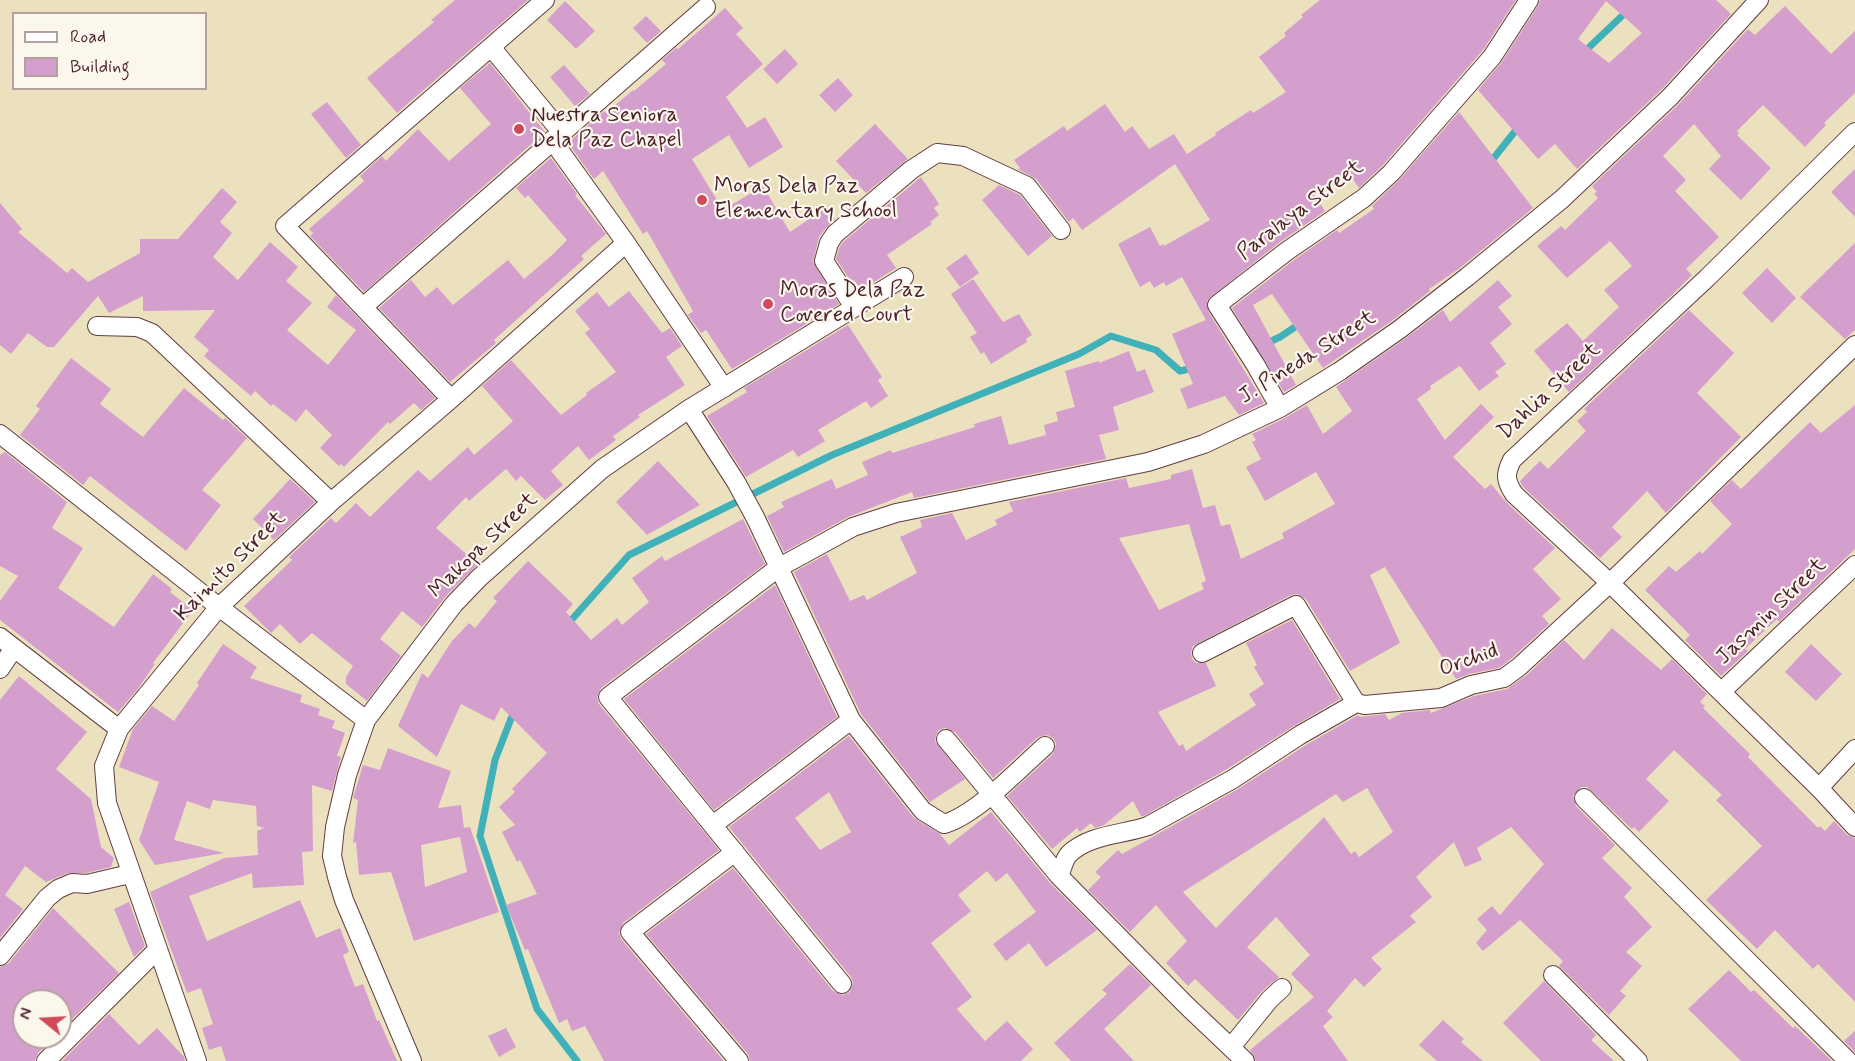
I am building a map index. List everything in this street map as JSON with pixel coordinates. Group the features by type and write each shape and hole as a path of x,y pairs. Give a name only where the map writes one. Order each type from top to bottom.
{"street":[{"path":"450,399 285,226 544,0"},
{"name":"Paralaya Street","path":"1280,408 1217,305 1287,251 1364,198 1391,174 1492,57 1529,0"},
{"name":"J. Pineda Street","path":"713,825 608,697 778,568 853,527 896,513 1148,462 1204,444 1280,408 1340,371 1400,328 1467,277 1562,199 1670,96 1759,0"},
{"path":"363,307 706,7"},
{"path":"491,47 557,137 724,387"},
{"name":"Dahlia Street","path":"1855,132 1707,278 1512,460 1506,472 1506,482 1514,494 1610,583 1855,827"},
{"path":"854,308 824,261 829,243 835,234 911,170 938,153 963,156 1027,186 1061,230"},
{"name":"Kaimito Street","path":"193,1059 158,949 107,803 104,766 119,729 219,607 330,502 626,243"},
{"name":"Makopa Street","path":"412,1061 344,900 336,878 332,856 335,827 347,776 366,720 454,604 478,578 602,469 689,409 904,277"},
{"path":"97,326 137,327 152,333 330,502"},
{"name":"Orchid","path":"1059,876 1067,855 1085,845 1117,833 1133,832 1148,826 1233,779 1300,735 1356,703 1365,705 1441,698 1471,685 1504,678 1519,667 1610,583 1855,345"},
{"path":"689,409 736,482 755,517 851,720 923,811 944,824 957,821 1045,746"},
{"path":"0,434 366,720"},
{"name":"Jasmin Street","path":"1721,692 1855,565"},
{"path":"1203,653 1296,605 1356,703"},
{"path":"0,669 7,642 119,729"},
{"path":"842,984 713,825 851,720"},
{"path":"946,739 1059,876 1186,1005 1245,1061"},
{"path":"1818,788 1855,749"},
{"path":"1584,798 1848,1061"},
{"path":"735,852 630,932 739,1061"},
{"path":"0,956 47,898 58,889 72,883 87,884 130,874"},
{"path":"46,1061 158,949"},
{"path":"1553,975 1638,1061"},
{"path":"1231,1047 1270,999 1282,988"}],"building":[{"path":"455,0 528,0 397,113 367,78 434,22 431,20"},
{"path":"1320,0 1516,0 1483,50 1383,165 1359,188 1348,172 1314,194 1325,211 1280,242 1207,300 1208,311 1264,403 1239,415 1225,396 1188,409 1180,389 1193,384 1172,334 1206,320 1182,277 1166,286 1164,282 1154,288 1150,281 1140,287 1118,244 1150,227 1160,246 1163,244 1164,246 1210,220 1175,164 1082,230 1073,218 1069,222 1036,179 1018,169 1020,168 1014,160 1064,126 1067,131 1105,104 1125,132 1132,126 1149,149 1174,134 1187,154 1251,110 1253,113 1286,92 1259,57 1286,36 1284,33 1303,17 1301,15"},
{"path":"1540,0 1716,0 1731,14 1662,89 1577,169 1555,144 1538,159 1478,90 1501,63","holes":["1606,1 1642,33 1609,63 1578,39"]},
{"path":"565,1 595,31 576,49 547,20"},
{"path":"1785,6 1831,54 1855,31 1855,93 1824,123 1826,125 1805,147 1763,105 1737,131 1739,133 1737,135 1771,168 1741,200 1709,169 1721,156 1694,124 1663,156 1686,180 1675,191 1719,237 1686,269 1692,275 1569,392 1534,351 1567,323 1583,341 1619,307 1604,290 1632,266 1610,241 1567,278 1537,246 1561,226 1565,230 1598,198 1592,186 1678,105 1748,29 1755,35"},
{"path":"725,8 743,28 736,34 763,64 726,97 747,128 765,117 783,147 749,168 729,135 692,159 723,210 763,186 790,232 827,207 835,219 819,237 813,262 839,304 732,369 706,330 701,333 688,315 693,311 647,231 643,234 603,171 594,179 568,143 604,111 606,113 666,64 662,60"},
{"path":"646,16 661,31 647,43 633,28"},
{"path":"785,49 798,64 777,84 763,69"},
{"path":"490,63 545,132 364,292 310,236 313,233 309,229 364,181 360,176 382,156 386,161 418,129 449,161 491,124 460,88"},
{"path":"564,65 590,94 575,106 550,77"},
{"path":"838,78 853,95 835,112 819,95"},
{"path":"327,102 361,145 346,158 311,114"},
{"path":"1459,112 1533,208 1393,320 1323,368 1272,294 1253,305 1296,385 1284,392 1232,308 1337,230 1339,233 1374,209 1372,206 1399,180"},
{"path":"875,124 908,159 866,193 836,161"},
{"path":"551,158 577,194 575,195 606,234 581,256 584,259 494,340 496,343 450,382 379,308 411,280 425,297 437,287 453,305 508,260 524,279 551,256 567,240 528,195 525,198 516,188"},
{"path":"1855,169 1855,217 1831,192"},
{"path":"921,177 939,204 934,208 939,215 930,222 932,224 887,255 896,268 858,292 836,259 839,248 843,242"},
{"path":"999,185 1020,195 1052,236 1028,256 982,200"},
{"path":"222,188 237,202 220,222 232,233 213,257 238,280 270,242 298,267 286,281 312,303 287,330 328,365 356,330 327,307 336,295 435,398 421,410 414,403 390,424 388,422 344,467 341,464 339,466 320,448 332,435 306,409 296,422 273,404 271,406 255,391 251,396 204,356 209,350 194,337 215,310 143,311 143,296 109,313 98,296 54,347 47,347 28,333 11,354 0,345 0,203 22,229 18,232 67,273 72,268 88,282 140,253 140,239 178,239"},
{"path":"1855,243 1855,330 1845,339 1800,297"},
{"path":"966,254 979,273 960,287 946,268"},
{"path":"1767,268 1796,298 1772,323 1742,293"},
{"path":"973,279 1003,322 1019,314 1032,335 1026,339 1027,342 991,364 984,352 981,354 970,337 977,333 951,294"},
{"path":"1498,280 1512,296 1498,307 1512,324 1490,343 1506,364 1495,372 1499,376 1479,391 1460,366 1430,386 1431,389 1417,399 1445,440 1481,404 1494,417 1453,457 1485,489 1491,484 1506,502 1555,548 1533,569 1561,599 1542,616 1549,624 1499,668 1456,679 1385,567 1370,575 1400,643 1350,671 1306,599 1297,594 1193,646 1192,659 1196,663 1206,663 1216,686 1158,712 1179,746 1183,744 1186,751 1256,705 1249,694 1264,684 1254,667 1257,665 1246,643 1292,620 1340,699 1227,769 1144,816 1141,816 1133,801 1104,825 1095,828 1091,823 1080,832 1077,828 1052,849 1007,796 1053,754 1056,744 1054,739 1048,735 1038,737 993,778 955,732 945,728 939,730 935,741 965,779 930,802 861,714 794,572 827,554 850,601 864,595 867,600 917,573 900,537 922,527 920,520 952,513 966,540 997,525 995,520 1013,511 1009,502 1126,478 1129,488 1171,479 1171,475 1192,469 1203,508 1215,505 1221,526 1230,524 1241,559 1284,538 1282,533 1335,504 1316,472 1265,501 1246,467 1261,459 1252,442 1256,440 1252,434 1307,405 1323,434 1352,411 1336,387 1443,310 1450,322","holes":["1189,524 1206,581 1201,583 1204,589 1159,610 1119,538"]},
{"path":"629,291 662,333 670,328 682,346 666,357 685,385 638,415 640,417 613,436 616,440 589,460 578,446 551,471 563,485 545,500 521,476 516,481 506,469 469,501 466,497 436,528 478,564 446,596 422,627 402,611 380,639 401,656 367,701 346,684 346,677 353,666 312,633 300,644 280,624 271,633 244,606 292,560 289,557 331,518 336,523 356,503 370,517 418,470 430,481 468,447 474,455 513,421 482,386 511,360 561,415 587,395 586,393 616,372 585,333 590,329 575,311 597,292 609,307"},
{"path":"1689,310 1734,353 1697,393 1741,437 1666,513 1647,491 1612,527 1622,537 1600,558 1523,487 1520,481 1540,461 1548,469 1586,431 1577,421 1587,412 1584,409"},
{"path":"848,325 882,377 878,380 888,396 871,408 866,401 818,430 825,441 798,457 793,450 746,477 707,416 747,392 744,388"},
{"path":"1129,351 1137,372 1145,369 1154,392 1113,407 1119,430 1099,435 1106,459 914,498 912,492 848,517 784,552 767,516 784,507 781,502 832,479 836,489 868,475 862,462 891,450 892,453 975,427 974,424 1001,416 1009,445 1046,435 1044,425 1058,421 1056,412 1075,407 1065,371 1099,361 1099,363"},
{"path":"71,358 111,389 100,404 143,437 184,388 223,420 225,418 247,438 202,490 221,505 186,551 90,476 83,485 20,435 40,409 36,406"},
{"path":"1855,405 1855,549 1779,622 1777,619 1745,649 1748,651 1721,676 1685,640 1690,635 1645,590 1669,566 1676,572 1700,551 1702,554 1732,524 1710,501 1732,480 1741,489 1810,422 1821,433"},
{"path":"5,452 67,502 52,528 83,548 58,588 114,627 153,574 172,589 170,592 193,610 153,663 155,664 137,690 118,712 0,620 0,601 18,576 0,566 0,455"},
{"path":"658,461 700,505 647,535 616,502"},
{"path":"290,479 315,502 274,540 253,519"},
{"path":"743,519 765,564 601,688 597,698 599,704 719,850 623,923 619,933 621,939 724,1061 604,1061 585,1026 572,1031 567,1019 559,1023 528,949 525,950 506,905 537,894 520,860 517,862 502,832 515,825 499,807 515,792 512,789 547,753 501,707 494,721 461,704 437,757 398,726 422,673 428,678 452,641 469,623 475,628 497,601 493,598 528,561 573,604 566,612 591,640 617,618 622,625 649,602 632,578 662,556 665,561"},
{"path":"775,585 837,717 714,810 624,699"},
{"path":"1612,628 1661,670 1672,659 1707,694 1700,702 1705,706 1703,708 1750,754 1748,757 1818,828 1820,826 1825,831 1834,821 1847,835 1855,838 1855,1002 1818,964 1813,969 1775,930 1757,949 1706,900 1762,846 1716,800 1722,795 1674,750 1646,779 1669,801 1639,832 1634,827 1632,829 1587,787 1581,787 1573,796 1576,806 1615,845 1602,858 1632,888 1624,897 1652,927 1626,952 1642,966 1620,991 1626,996 1609,1015 1559,966 1563,961 1520,920 1483,951 1476,943 1487,930 1477,919 1492,906 1500,915 1544,864 1511,827 1477,848 1482,860 1465,867 1454,842 1416,877 1432,897 1410,916 1416,922 1371,958 1382,969 1364,987 1355,978 1327,1011 1333,1017 1323,1026 1348,1061 1256,1061 1250,1050 1314,997 1291,974 1310,955 1276,917 1247,947 1279,977 1262,991 1238,1020 1195,979 1188,986 1166,963 1187,941 1156,905 1130,932 1088,890 1101,877 1095,872 1118,850 1122,854 1238,789 1358,715 1360,717 1385,714 1389,720 1402,713 1430,710 1431,713 1474,696 1507,689 1527,675 1564,640 1584,660","holes":["1367,788 1393,832 1359,857 1355,851 1351,854 1324,817 1216,928 1183,892 1336,794 1343,802"]},
{"path":"223,644 257,667 250,678 302,695 300,702 320,709 318,715 335,721 332,728 345,733 337,756 341,757 332,791 312,785 313,851 302,852 304,885 253,888 252,873 189,896 207,941 300,900 316,938 340,928 349,952 343,955 355,987 363,984 377,1021 379,1020 397,1061 226,1061 221,1046 209,1050 202,1028 213,1024 201,988 187,993 150,892 224,858 258,855 257,831 264,828 257,826 256,806 213,800 210,809 187,801 174,840 224,853 155,865 139,840 159,782 119,767 133,729 152,706 174,721"},
{"path":"1811,644 1842,674 1816,701 1785,672"},
{"path":"19,676 87,732 56,769 91,799 101,847 114,858 111,867 86,873 68,873 46,882 25,866 5,895 23,909 0,938 0,700"},
{"path":"849,736 914,818 940,834 949,845 991,812 1050,883 1097,930 1046,967 1029,943 1006,961 993,944 1036,912 1007,873 996,882 987,871 958,895 971,911 931,943 972,997 957,1009 985,1041 1007,1021 1033,1049 1021,1061 750,1061 748,1054 646,934 733,868 833,991 843,995 850,992 853,983 851,977 729,827","holes":["829,792 851,832 820,850 795,818"]},
{"path":"388,748 451,771 438,808 461,805 464,828 470,827 499,912 414,941 391,872 359,875 356,842 353,843 358,800 353,798 363,765 380,770","holes":["460,837 467,872 425,887 421,845"]},
{"path":"129,902 145,946 134,957 114,909"},
{"path":"53,908 119,973 72,1019 72,989 12,989 12,1049 42,1049 35,1061 0,1061 0,967 9,963"},
{"path":"1130,964 1151,985 1104,1029 1134,1061 1071,1061 1054,1043 1107,994 1102,990"},
{"path":"1729,970 1751,992 1754,990 1793,1028 1795,1026 1832,1061 1741,1061 1688,1009"},
{"path":"1544,981 1596,1035 1591,1040 1614,1061 1541,1061 1503,1023"},
{"path":"109,1014 139,1045 157,1028 184,1057 185,1061 62,1061"},
{"path":"1443,1020 1464,1039 1461,1042 1483,1061 1437,1061 1419,1045"},
{"path":"506,1028 516,1047 499,1057 488,1036"},
{"path":"1855,1031 1855,1052 1844,1041"}],"waterway":[{"path":"1582,54 1623,15 1634,0"},
{"path":"1489,164 1520,125"},
{"path":"1254,349 1280,337 1301,323"},
{"path":"566,626 629,555 832,455 1079,354 1111,336 1156,350 1180,371 1194,368"},
{"path":"514,711 495,760 480,836 537,1009 577,1061"}],"place":[{"name":"Nuestra Seniora Dela Paz Chapel","path":"519,129"},
{"name":"Moras Dela Paz Elementary School","path":"702,200"},
{"name":"Moras Dela Paz Covered Court","path":"768,304"}]}
